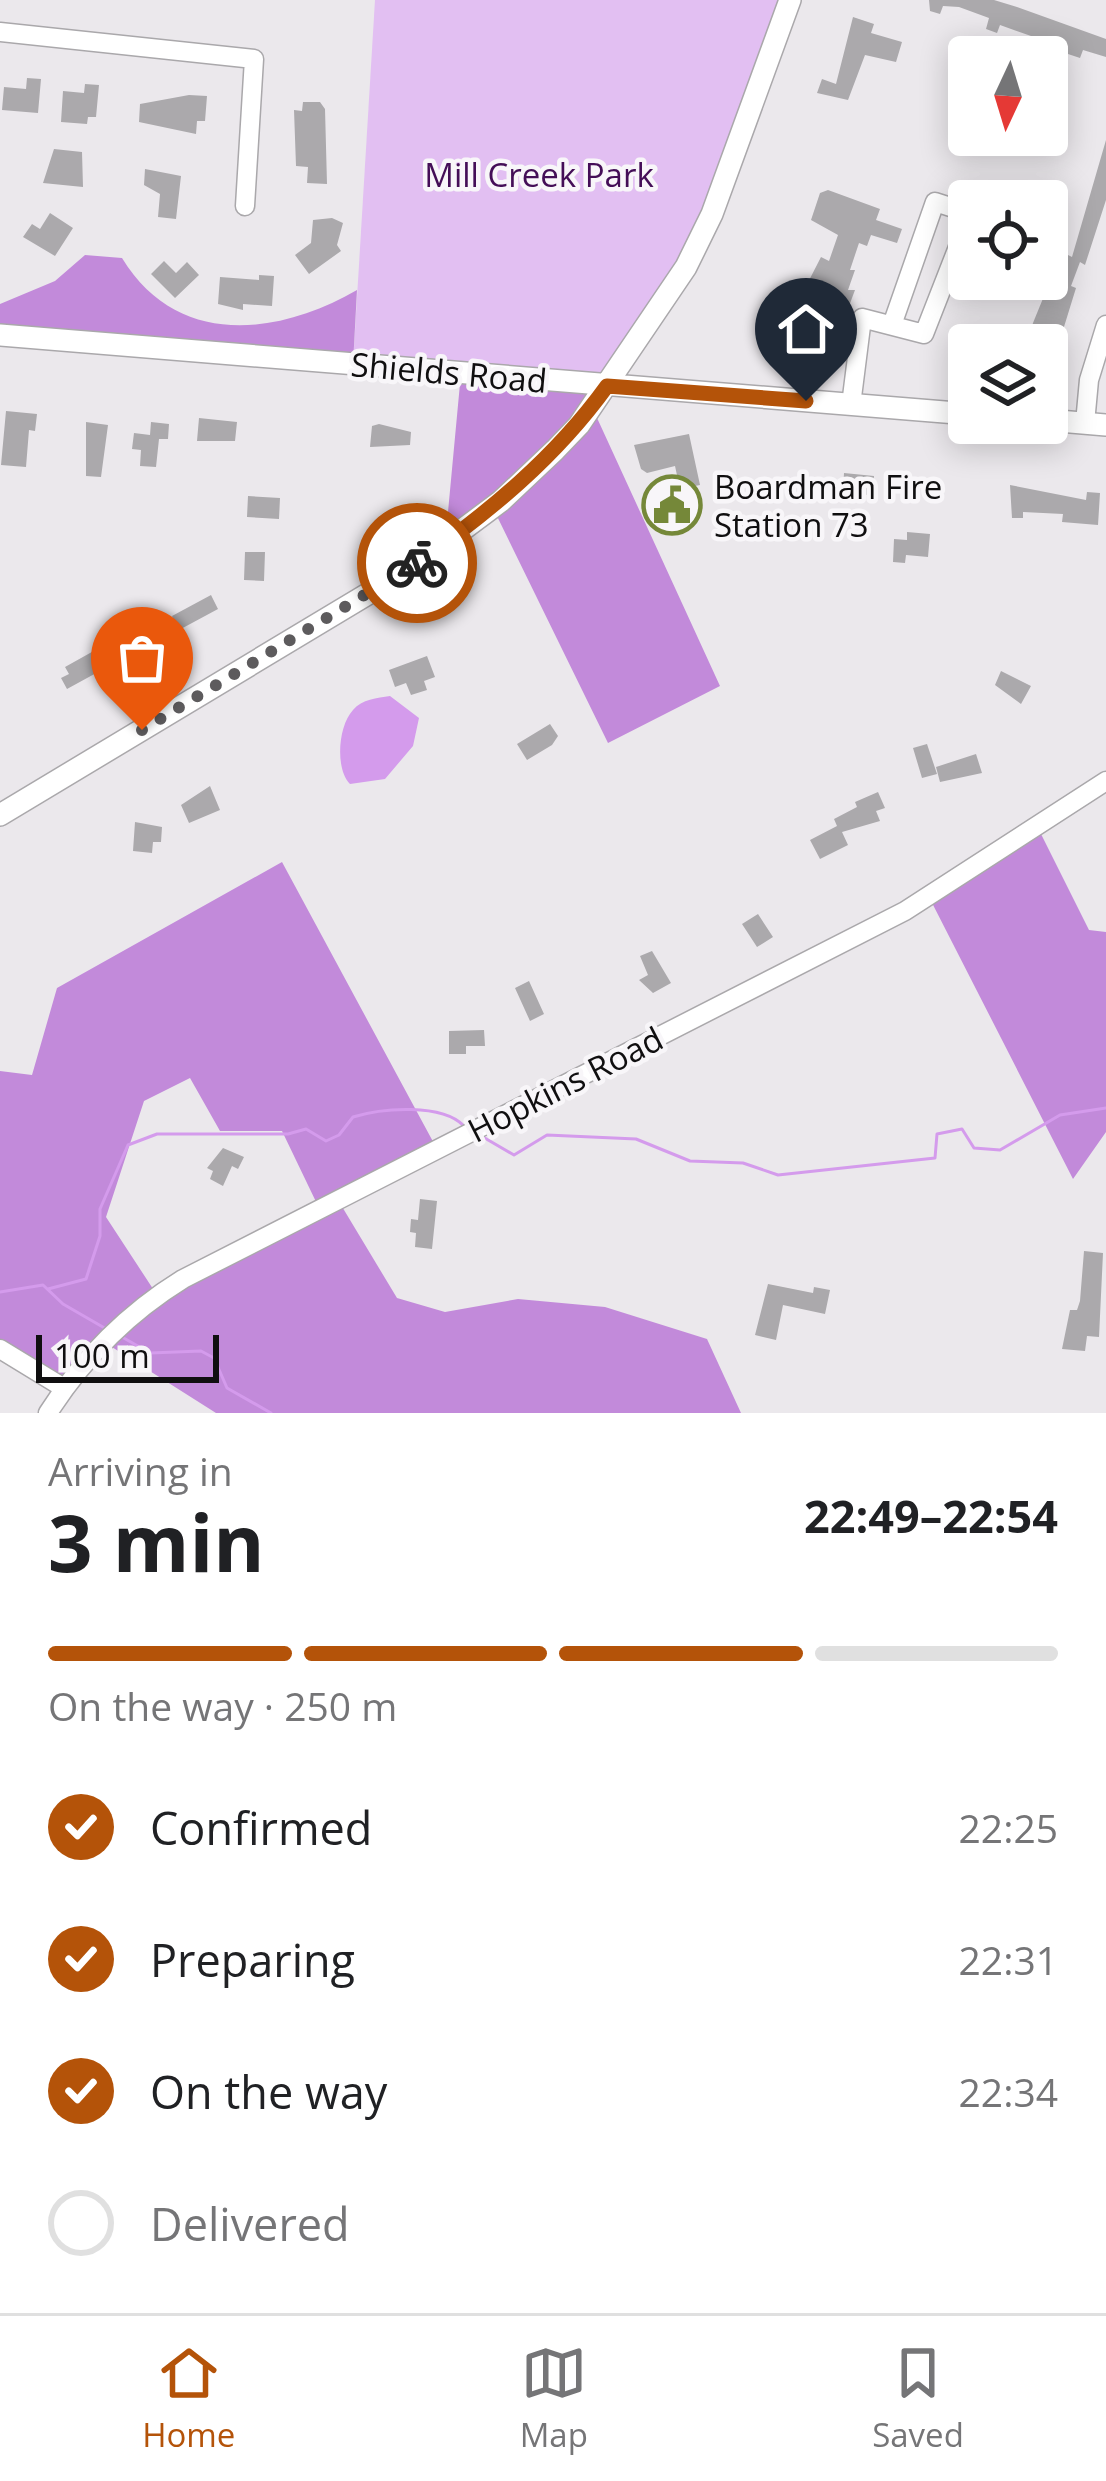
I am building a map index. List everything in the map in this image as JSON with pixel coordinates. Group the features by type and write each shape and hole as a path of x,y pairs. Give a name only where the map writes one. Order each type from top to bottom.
{"main road":[{"path":"0,815 411,568 527,477 579,425 700,240 790,0"},
{"name":"Shields Road","path":"0,335 948,412"}],"street":[{"path":"0,32 254,59 245,206"},
{"path":"892,325 935,202 948,207"},
{"path":"851,404 862,318 924,334 948,271"},
{"path":"1096,424 1089,380 1106,325"},
{"name":"Hopkins Road","path":"48,1413 64,1388 129,1317 209,1264 909,909 1106,782"},
{"path":"0,1349 64,1388"}],"green space":[{"name":"Mill Creek Park","path":"375,0 790,0 712,214 607,386 353,364"}],"shaded area":[{"path":"85,255 122,258 145,287 171,307 199,320 230,325 294,317 357,290 353,364 0,335 0,304 55,281"},
{"path":"461,373 607,386 592,407 720,686 608,743 493,508 445,544"},
{"path":"390,696 419,718 413,746 385,779 350,784 340,758 348,717 361,703"},
{"path":"1038,828 1089,930 1106,932 1106,1132 1073,1179 929,897"},
{"path":"282,862 437,1149 338,1200 397,1298 445,1312 518,1299 605,1307 707,1339 741,1413 216,1413 104,1342 64,1388 0,1349 0,1071 32,1075 57,988","holes":["190,1078 220,1131 282,1131 319,1208 157,1295 106,1217 144,1101"]}],"building":[{"path":"929,0 994,0 1106,39 1106,57 1083,50 1080,58 1068,54 1068,36 1031,36 1000,25 997,33 986,29 989,18 959,7 943,6 940,14 930,11"},
{"path":"853,17 874,24 871,33 902,42 896,62 865,55 848,100 817,93 822,79 836,84"},
{"path":"27,78 41,79 38,113 2,110 4,87 26,89"},
{"path":"85,84 99,85 96,117 88,117 87,124 61,122 63,91 84,93"},
{"path":"207,96 205,121 197,121 196,134 139,122 140,104"},
{"path":"303,102 320,102 325,109 327,184 307,183 308,167 296,166 294,110 302,111"},
{"path":"1106,140 1106,200 1085,265 1080,262 1071,286 1076,288 1065,324 1033,324 1042,300 1068,300 1068,255 1072,257"},
{"path":"54,149 82,152 83,187 43,183"},
{"path":"145,169 181,176 176,219 158,217 160,194 144,185"},
{"path":"828,190 880,209 876,220 902,229 897,243 871,235 867,246 859,243 848,290 855,290 846,314 800,298 821,257 829,261 838,235 811,220 820,193"},
{"path":"50,213 73,228 55,256 23,237 32,224 40,229"},
{"path":"332,218 343,223 337,245 341,251 309,274 295,255 311,243 313,220"},
{"path":"164,261 176,273 187,262 199,275 175,298 151,274"},
{"path":"259,275 274,276 272,306 243,304 243,310 218,304 220,277 259,280"},
{"path":"6,411 37,414 35,431 29,430 26,467 1,465"},
{"path":"199,418 237,422 235,441 197,441"},
{"path":"86,422 108,425 101,477 86,476"},
{"path":"151,422 169,424 168,439 159,439 156,467 140,466 141,450 132,449 134,433 150,435"},
{"path":"372,426 411,432 410,445 370,447"},
{"path":"689,434 700,485 680,489 675,466 647,473 641,469 634,445"},
{"path":"844,473 874,476 872,496 843,490"},
{"path":"1010,485 1086,500 1087,492 1100,493 1098,525 1062,522 1063,514 1023,512 1023,518 1012,518"},
{"path":"248,496 280,498 279,519 247,517"},
{"path":"738,515 761,518 759,541 736,539"},
{"path":"907,532 930,534 928,557 906,555 905,563 893,562 894,539 907,540"},
{"path":"245,552 265,552 264,581 244,580"},
{"path":"211,595 218,609 179,630 172,616"},
{"path":"99,648 109,666 67,689 61,678 69,674 65,667"},
{"path":"427,656 435,677 424,681 427,690 411,695 406,683 395,687 389,670"},
{"path":"1001,671 1031,686 1021,704 995,685"},
{"path":"550,724 558,736 527,760 517,744"},
{"path":"927,744 937,774 922,778 913,748"},
{"path":"976,754 982,773 940,782 936,767"},
{"path":"210,786 220,810 189,823 181,805"},
{"path":"878,792 885,808 876,811 880,821 842,832 848,845 820,859 810,840 837,826 834,819 857,807 855,802"},
{"path":"135,822 162,827 161,842 153,842 152,853 133,851"},
{"path":"758,914 773,937 757,947 742,924"},
{"path":"652,951 671,983 653,993 639,980 648,975 640,956"},
{"path":"529,981 544,1014 530,1021 515,988"},
{"path":"484,1030 485,1046 466,1046 466,1054 449,1054 449,1031"},
{"path":"223,1148 244,1157 238,1169 232,1166 223,1186 210,1179 213,1171 207,1168"},
{"path":"420,1199 437,1201 432,1249 415,1247 416,1233 410,1232 411,1219 418,1220"},
{"path":"1084,1251 1103,1253 1099,1337 1087,1336 1085,1351 1062,1349 1070,1310 1077,1310 1080,1301"},
{"path":"768,1284 813,1293 814,1287 830,1290 825,1314 783,1305 776,1340 755,1335"}],"waterway":[{"path":"483,1137 514,1155 547,1135 636,1139 690,1161 743,1163 778,1175 935,1158 937,1134 962,1129 974,1148 1000,1150 1060,1115 1106,1108"},
{"path":"48,1289 86,1279 100,1236 100,1209 128,1145 157,1134 288,1134 306,1129 326,1141 339,1135 353,1117 395,1110 441,1114 464,1126"},
{"path":"0,1292 43,1285 63,1304 108,1330"},
{"path":"122,1337 150,1353 201,1351 214,1358 227,1388 271,1413"}],"way so far":[{"path":"142,730 417,563"}],"place":[{"name":"Boardman Fire Station 73","path":"672,505"}],"route":[{"path":"417,563 527,477 579,425 607,386 806,401"}]}
